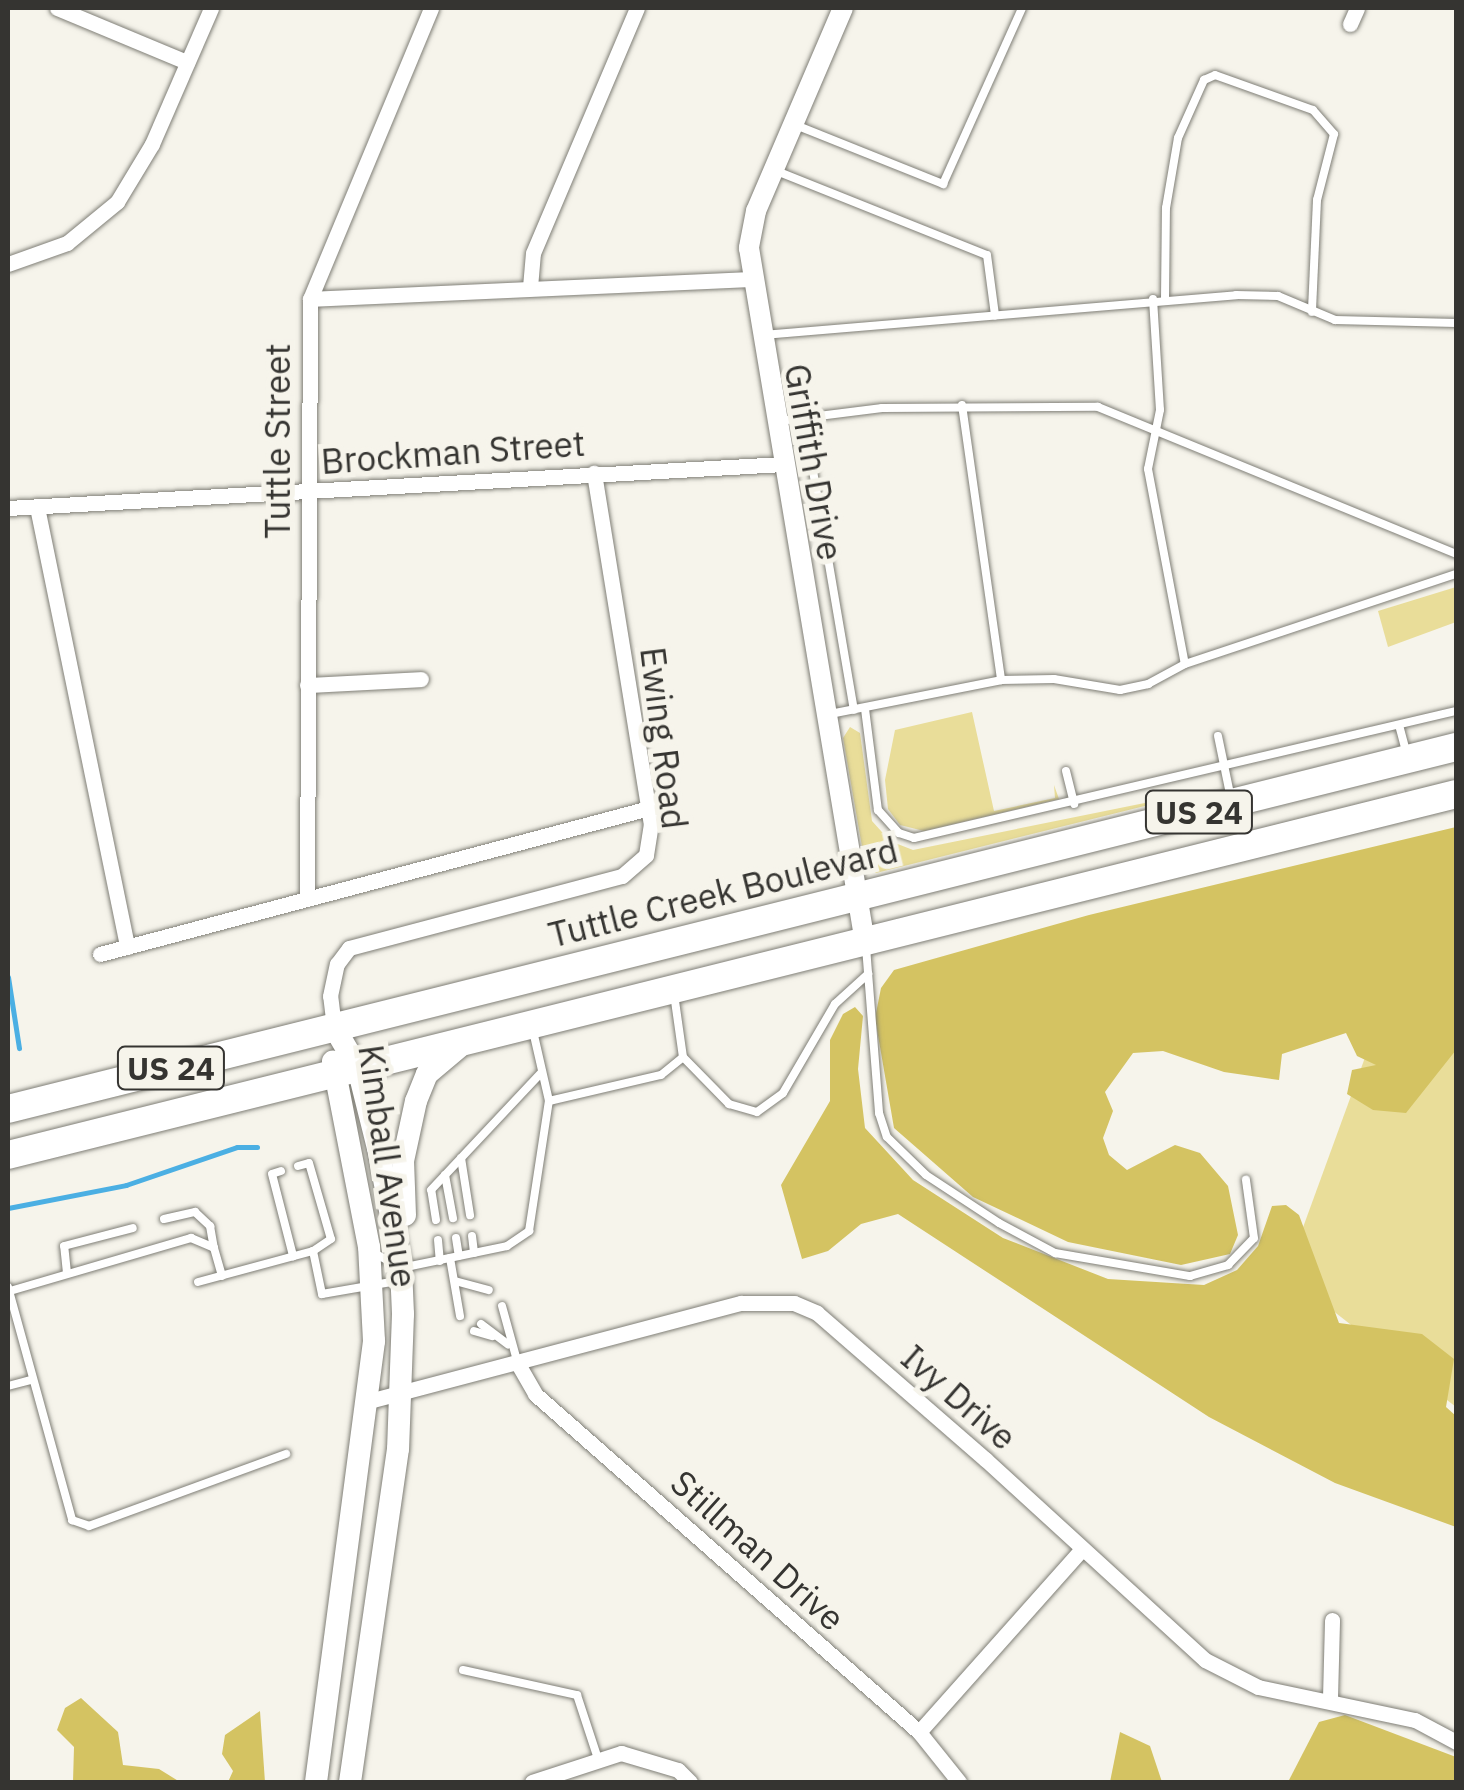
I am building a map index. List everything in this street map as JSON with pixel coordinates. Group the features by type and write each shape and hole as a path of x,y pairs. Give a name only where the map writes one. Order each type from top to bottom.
{"highway":[{"name":"Tuttle Creek Boulevard","path":"8,1109 1456,747"},
{"name":"US 24","path":"8,1155 1456,794"}],"main road":[{"name":"Kimball Avenue","path":"334,1027 401,1274 402,1390 350,1782"},
{"path":"401,1274 407,1233 403,1161 416,1101 427,1074 466,1042"},
{"name":"Kimball Avenue","path":"316,1782 369,1401 372,1282 345,1072"}],"street":[{"path":"57,8 188,62"},
{"path":"8,264 68,243 117,202 211,8"},
{"name":"Tuttle Street","path":"307,899 310,299 431,8"},
{"path":"530,287 533,253 637,8"},
{"name":"Griffith Drive","path":"843,8 756,211 750,279 865,942"},
{"path":"1350,24 1357,8"},
{"path":"310,299 750,279"},
{"name":"Brockman Street","path":"8,508 782,464"},
{"name":"Ewing Road","path":"334,1027 337,964 350,948 622,876 646,856 652,839 649,808 594,473"},
{"path":"37,507 126,947"},
{"path":"307,685 421,679"},
{"path":"100,954 649,808"},
{"name":"Ivy Drive","path":"369,1401 742,1303 794,1303 817,1313 1205,1660 1258,1687 1330,1698 1415,1720 1456,1742"},
{"name":"Stillman Drive","path":"518,1364 535,1394 919,1732 958,1782"},
{"path":"919,1732 1082,1549"},
{"path":"1330,1698 1332,1620"},
{"path":"532,1782 597,1756 621,1753 678,1770 690,1782"}],"lane":[{"path":"794,124 943,184 1022,8"},
{"path":"1164,299 1166,208 1178,138 1204,80 1215,76 1314,110 1334,134 1317,200 1312,312"},
{"path":"774,170 986,255 995,315"},
{"path":"759,335 1164,299 1278,296 1335,320 1456,323"},
{"path":"1153,300 1160,380 1148,470 1185,664"},
{"path":"774,422 962,405 1076,404 1154,428 1456,554"},
{"path":"962,405 1001,680"},
{"path":"804,418 854,710"},
{"path":"826,715 1001,680 1054,679 1120,690 1185,664 1456,574"},
{"path":"865,709 878,810 898,832 939,836 1456,711"},
{"path":"1399,725 1408,760"},
{"path":"1218,736 1232,804"},
{"path":"1066,771 1074,804"},
{"path":"865,942 878,1113 887,1137 926,1175 999,1223 1055,1253 1190,1276 1228,1265 1254,1238 1246,1180"},
{"path":"673,990 683,1057 729,1104 757,1112 783,1093 836,1004 868,974"},
{"path":"314,1252 322,1294 508,1246 529,1231 549,1101 531,1025"},
{"path":"549,1101 661,1075 683,1057"},
{"path":"436,1220 431,1190 542,1072"},
{"path":"460,1158 470,1215"},
{"path":"198,1282 314,1252 330,1239 308,1163 298,1166"},
{"path":"281,1171 272,1174 293,1256"},
{"path":"445,1175 453,1218"},
{"path":"302,1181 312,1178"},
{"path":"275,1189 285,1186"},
{"path":"307,1198 318,1194"},
{"path":"280,1208 290,1204"},
{"path":"164,1219 195,1212 210,1226 222,1276"},
{"path":"313,1220 324,1217"},
{"path":"286,1229 296,1226"},
{"path":"67,1273 64,1246 133,1228"},
{"path":"472,1236 474,1253"},
{"path":"214,1248 191,1238 8,1289 30,1380 72,1520 89,1526 286,1454"},
{"path":"456,1238 455,1281 460,1316"},
{"path":"438,1240 440,1261"},
{"path":"369,1247 401,1274"},
{"path":"455,1281 488,1290"},
{"path":"467,1284 480,1298"},
{"path":"456,1294 468,1308"},
{"path":"502,1306 508,1344 518,1364"},
{"path":"493,1313 504,1324"},
{"path":"478,1327 508,1344"},
{"path":"8,1338 20,1335"},
{"path":"8,1386 30,1380"},
{"path":"463,1670 577,1695 597,1756"}],"shaded area":[{"path":"1456,587 1456,622 1388,647 1378,611"},
{"path":"972,712 994,811 1055,798 1054,785 1059,799 924,831 900,825 888,809 885,780 895,730"},
{"path":"850,727 860,733 872,821 890,841 913,850 1209,790 876,873 865,864 843,738"},
{"path":"1456,827 1456,1050 1406,1113 1373,1110 1347,1094 1352,1070 1376,1065 1357,1056 1346,1033 1282,1054 1279,1080 1224,1072 1163,1051 1133,1053 1105,1092 1113,1111 1103,1138 1109,1155 1127,1170 1175,1145 1200,1153 1228,1186 1238,1235 1230,1254 1181,1265 1068,1242 973,1197 894,1128 875,1018 881,988 894,970 1089,915"},
{"path":"1456,828 1456,1407 1286,1274 1448,830"},
{"path":"855,1007 863,1016 858,1069 865,1128 913,1180 1003,1238 1108,1279 1204,1285 1237,1270 1258,1246 1272,1206 1286,1205 1299,1215 1339,1323 1422,1334 1454,1359 1446,1407 1456,1416 1456,1527 1335,1483 1209,1417 898,1214 861,1224 828,1251 802,1259 781,1185 830,1101 830,1040 843,1014"},
{"path":"81,1698 118,1732 123,1765 159,1769 180,1782 73,1782 74,1747 57,1730 65,1708"},
{"path":"260,1711 265,1782 228,1782 233,1771 222,1754 225,1735"},
{"path":"1345,1715 1456,1757 1456,1782 1288,1782 1319,1722"},
{"path":"1120,1732 1150,1746 1162,1782 1110,1782"}],"waterway":[{"path":"8,977 19,1048"},
{"path":"8,1208 126,1185 237,1147 257,1147"}]}
